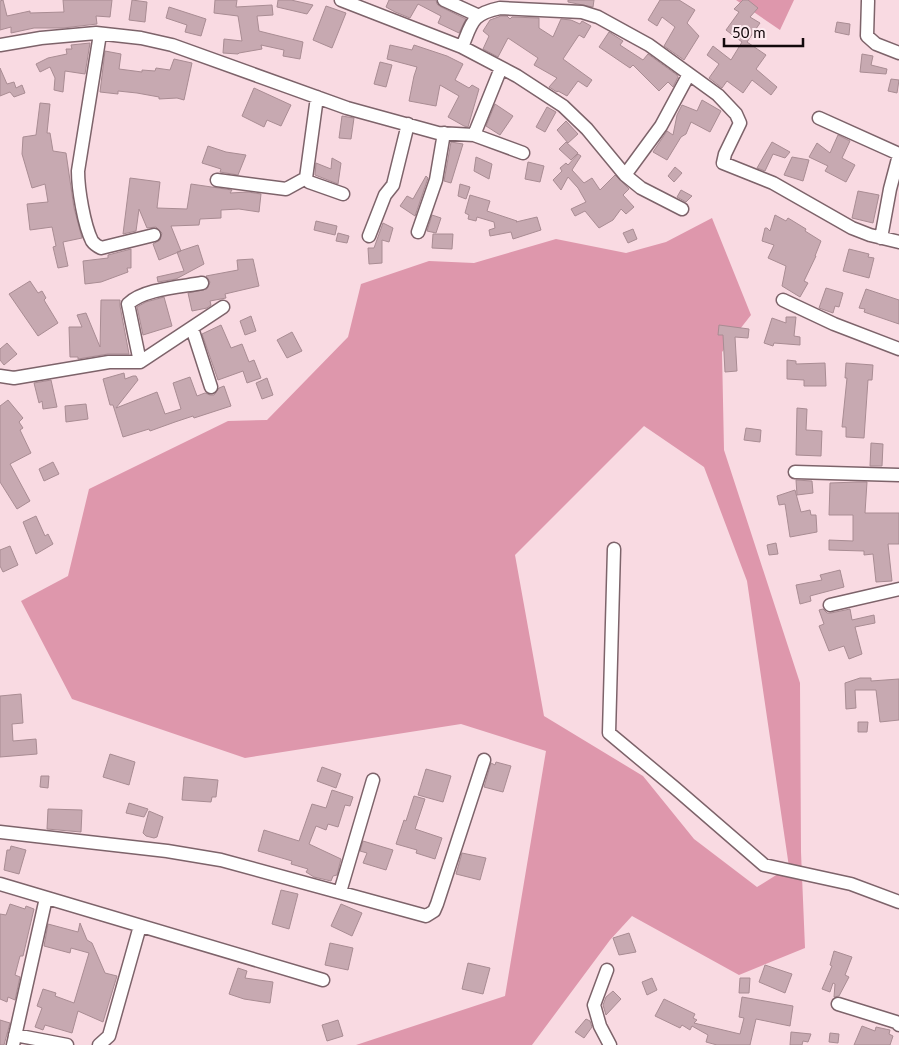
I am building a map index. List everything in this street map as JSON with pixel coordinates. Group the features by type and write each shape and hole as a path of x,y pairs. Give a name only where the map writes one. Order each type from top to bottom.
{"street":[{"path":"342,0 462,47 517,76 563,106 587,129 625,174 641,188 682,209"},
{"path":"444,0 477,15"},
{"path":"868,0 868,36 876,44 899,53"},
{"path":"462,47 477,15 486,10 500,8 590,14 649,45 718,95 736,114 740,123 725,154 723,163 773,183 852,228 899,242"},
{"path":"0,45 41,38 100,34 141,38 172,45 346,108 444,133 474,135 523,153"},
{"path":"100,34 78,171 78,184 92,242 101,248 154,235"},
{"path":"474,135 501,68"},
{"path":"625,174 661,126 689,74"},
{"path":"306,178 317,97"},
{"path":"819,118 899,154 881,238"},
{"path":"369,236 385,195 393,186 408,124"},
{"path":"418,232 436,180 444,133"},
{"path":"217,180 286,189 306,178"},
{"path":"306,178 309,182 343,194"},
{"path":"140,362 128,314 128,304 134,298 145,294 202,283"},
{"path":"783,300 834,324 899,349"},
{"path":"0,376 14,378 109,362 140,362 223,307"},
{"path":"192,328 211,387"},
{"path":"794,472 899,475"},
{"path":"614,549 609,733 764,866 851,884 899,902"},
{"path":"830,605 899,589"},
{"path":"0,832 167,851 221,860 426,916 434,911 484,760"},
{"path":"340,892 373,780"},
{"path":"0,884 323,980"},
{"path":"46,898 14,1040 67,1045"},
{"path":"99,1045 109,1036 140,926"},
{"path":"607,970 594,1004 600,1026 610,1045"},
{"path":"838,1004 896,1022 899,1025"}],"shaded area":[{"path":"736,0 794,0 780,30"},
{"path":"712,218 751,315 722,352 724,450 800,683 801,852 805,948 739,975 632,916 610,940 532,1045 356,1045 505,996 546,751 461,724 245,758 72,699 21,601 68,576 89,489 228,421 267,420 348,337 361,284 429,261 474,263 556,239 626,253 666,242","holes":["644,426 704,467 747,581 789,867 757,887 694,839 643,776 544,716 515,555"]}],"building":[{"path":"3,0 7,16 30,11 30,13 64,12 63,0 112,0 110,17 96,16 97,24 63,28 34,28 11,33 11,27 0,30 0,1"},
{"path":"132,0 147,2 145,22 129,20"},
{"path":"215,0 237,0 236,7 272,5 273,15 257,16 259,31 303,42 300,59 283,56 284,50 261,45 262,49 238,54 223,53 224,39 242,41 238,16 214,13"},
{"path":"278,0 291,0 313,5 307,14 277,7"},
{"path":"389,0 436,0 437,4 441,7 466,19 459,33 438,23 441,16 418,4 410,18 386,7"},
{"path":"568,0 594,0 593,7 568,2"},
{"path":"660,0 679,0 695,10 687,23 699,36 684,60 664,46 675,27 662,17 657,26 648,20"},
{"path":"743,0 748,0 758,8 750,17 760,23 747,42 766,55 756,69 777,87 771,95 752,80 743,93 727,81 722,88 709,78 719,64 707,55 713,46 731,60 742,42 726,30 739,12 734,9"},
{"path":"326,6 346,13 332,48 313,40"},
{"path":"169,7 206,19 201,36 185,32 187,25 166,18"},
{"path":"507,16 510,19 512,17 539,18 539,28 553,37 561,19 571,20 580,24 582,21 591,26 584,38 579,35 563,59 592,80 587,87 578,81 567,96 557,92 549,87 557,78 534,65 538,58 508,38 498,57 483,49 489,36 483,31 490,20"},
{"path":"837,22 850,24 849,35 835,32"},
{"path":"609,32 623,41 620,45 643,60 648,54 677,75 678,77 673,87 668,82 659,91 633,65 630,68 599,47"},
{"path":"90,43 85,74 65,71 63,92 54,90 55,78 50,67 40,72 36,64 48,58 67,54 66,49 72,49 71,45"},
{"path":"390,45 412,50 414,45 447,56 463,64 455,80 469,88 472,85 479,89 468,127 448,117 459,96 440,85 436,106 409,101 417,67 387,59"},
{"path":"105,51 121,54 119,69 142,72 142,70 155,71 156,68 170,70 174,59 192,63 184,100 177,98 159,99 159,97 118,91 118,94 100,92"},
{"path":"862,54 873,56 871,65 887,69 886,74 860,72"},
{"path":"380,62 392,65 386,87 374,84"},
{"path":"0,68 7,84 14,82 16,88 22,85 25,93 14,97 10,92 0,96"},
{"path":"891,79 899,80 897,93 888,91"},
{"path":"254,88 291,105 281,126 267,120 264,127 242,116"},
{"path":"702,100 721,111 710,132 691,122 686,134 681,137 667,160 653,152 667,131 673,135 677,115 682,105 697,111"},
{"path":"40,103 50,104 47,133 50,133 53,151 66,153 74,208 82,238 63,242 68,266 58,268 53,247 56,246 52,227 30,230 27,204 48,202 45,184 32,188 22,154 23,137 36,135"},
{"path":"495,104 513,116 500,135 486,126"},
{"path":"547,107 556,112 545,132 536,127"},
{"path":"342,116 354,118 351,139 339,138"},
{"path":"566,121 578,134 568,143 557,130"},
{"path":"838,135 850,141 842,158 855,165 846,182 825,171 828,166 809,157 817,143 830,153"},
{"path":"451,142 463,144 451,183 444,181"},
{"path":"566,142 578,153 571,160 559,149"},
{"path":"772,142 790,152 785,158 773,154 765,171 757,168"},
{"path":"208,146 226,152 246,155 238,175 220,172 221,169 202,163"},
{"path":"578,154 581,156 572,170 584,183 592,178 600,190 615,175 629,189 623,195 634,207 626,214 621,209 613,220 599,228 585,211 575,216 571,209 586,202 578,188 568,177 561,190 553,180 562,171 560,168 566,163 568,165"},
{"path":"476,157 492,164 489,179 474,171"},
{"path":"792,157 809,160 803,181 784,175"},
{"path":"332,158 341,163 338,184 315,175 316,163 331,169"},
{"path":"528,162 544,166 540,182 525,179"},
{"path":"675,167 682,173 674,182 668,176"},
{"path":"426,176 428,178 415,216 400,206 407,196 413,199"},
{"path":"130,178 160,182 157,208 187,209 191,184 232,190 230,193 248,192 261,194 259,212 239,209 221,210 221,218 200,219 199,225 171,226 181,251 159,260 153,244 160,240 162,233 156,227 147,228 139,209 136,231 123,234"},
{"path":"460,184 470,187 466,199 458,196"},
{"path":"681,190 692,196 686,202 677,197"},
{"path":"858,191 879,195 873,223 852,218"},
{"path":"470,195 490,201 487,211 516,222 537,217 541,230 513,239 511,232 490,236 489,230 495,228 494,222 477,217 476,221 468,219 469,215 465,213"},
{"path":"432,215 441,218 436,233 427,231"},
{"path":"775,215 786,221 788,218 821,241 804,281 808,283 800,297 782,286 786,266 768,258 774,245 762,241 765,228 770,231"},
{"path":"316,221 337,226 335,235 314,230"},
{"path":"383,223 393,228 389,242 382,240 382,263 369,264 368,248 374,248"},
{"path":"633,229 637,239 628,243 623,233"},
{"path":"338,233 349,236 347,243 336,241"},
{"path":"433,234 453,234 452,249 432,248"},
{"path":"198,245 204,264 176,279 158,282 157,277 184,271 177,252"},
{"path":"131,249 131,268 127,268 128,272 101,282 85,284 83,261 108,258 108,255"},
{"path":"849,249 869,254 868,257 874,258 869,278 843,271"},
{"path":"253,259 259,286 225,294 226,298 210,301 211,305 207,308 192,311 188,293 207,289 210,282 206,276 238,270 237,260"},
{"path":"30,281 38,293 42,291 46,298 44,300 58,323 38,336 9,294"},
{"path":"826,288 843,293 839,307 835,306 833,313 819,308"},
{"path":"866,289 899,300 899,324 864,312 865,309 859,308"},
{"path":"164,297 172,326 143,335 137,307 146,302"},
{"path":"101,300 120,300 129,354 108,354 78,359 78,357 70,357 69,327 82,327 77,315 86,313 100,347"},
{"path":"251,316 256,331 245,335 240,321"},
{"path":"786,317 796,317 794,336 800,337 800,345 774,343 773,346 764,343 772,318 786,323"},
{"path":"221,325 231,348 242,344 249,362 254,360 261,378 247,383 243,371 218,380 202,334"},
{"path":"719,325 749,329 748,338 735,337 737,371 725,372 723,335 718,335"},
{"path":"292,332 302,351 287,358 277,340"},
{"path":"7,343 17,354 4,365 0,360 0,349"},
{"path":"787,360 796,361 796,364 825,363 826,386 804,386 804,380 787,379"},
{"path":"846,363 873,365 872,380 868,380 864,438 846,437 846,427 842,427 847,378 845,378"},
{"path":"124,373 125,379 136,376 138,380 116,408 157,392 165,414 181,409 173,383 190,377 197,396 205,393 214,395 219,388 224,386 231,406 194,418 193,416 150,431 149,429 123,437 113,405 110,405 103,379"},
{"path":"267,378 273,395 262,399 256,383"},
{"path":"51,380 57,407 43,409 42,401 39,403 34,383"},
{"path":"8,400 23,418 19,422 23,428 20,430 31,453 10,464 30,501 17,509 0,482 0,406"},
{"path":"86,404 88,419 66,422 65,406"},
{"path":"797,408 807,409 806,430 822,431 821,456 796,455"},
{"path":"746,428 761,430 760,442 744,440"},
{"path":"871,443 883,444 882,466 870,466"},
{"path":"53,462 59,474 44,481 39,469"},
{"path":"796,480 812,481 813,493 797,495"},
{"path":"867,482 865,513 899,513 899,544 888,544 892,581 876,582 873,554 864,555 864,551 829,550 829,540 853,541 853,515 829,515 830,483"},
{"path":"795,490 801,512 810,510 811,515 816,515 817,532 790,537 785,504 779,505 777,496"},
{"path":"36,516 45,536 48,534 53,544 36,554 23,522"},
{"path":"776,543 778,554 769,555 767,545"},
{"path":"10,546 18,565 3,572 0,566 0,550"},
{"path":"840,570 844,587 810,596 811,601 800,604 796,585 822,580 820,575"},
{"path":"823,609 827,613 831,613 850,609 852,620 874,615 875,623 855,627 862,654 849,659 844,646 829,651 819,626 824,624 819,610"},
{"path":"860,678 871,678 871,681 899,679 899,720 880,722 876,690 855,690 856,708 846,709 845,683"},
{"path":"21,694 23,723 12,724 13,741 36,739 37,754 0,757 0,696"},
{"path":"858,722 868,722 867,732 858,732"},
{"path":"110,754 135,762 129,785 103,777"},
{"path":"496,762 511,766 503,792 484,787 491,763 495,765"},
{"path":"322,767 341,774 336,788 317,781"},
{"path":"426,769 451,776 443,802 418,795"},
{"path":"41,776 49,776 48,788 40,787"},
{"path":"184,777 218,780 216,797 212,797 211,802 182,800"},
{"path":"332,790 353,797 350,806 345,805 338,827 328,824 326,830 316,826 309,844 341,859 337,875 333,876 331,881 314,877 306,872 308,869 291,864 292,861 258,851 264,830 299,841 312,804 326,808"},
{"path":"414,796 425,799 415,829 442,838 435,859 416,853 417,850 396,844"},
{"path":"129,803 148,809 144,817 126,813"},
{"path":"48,809 82,810 81,832 47,829"},
{"path":"149,811 163,817 157,837 154,838 143,833"},
{"path":"363,841 393,850 386,870 363,863 367,853 360,851"},
{"path":"11,846 26,850 19,874 4,870 7,850 10,850"},
{"path":"462,853 486,858 480,880 456,874"},
{"path":"281,890 298,894 289,929 272,924"},
{"path":"10,904 25,909 26,906 34,909 23,956 20,956 15,975 20,977 15,1000 8,997 7,1002 0,999 0,914 6,915"},
{"path":"341,904 362,913 352,936 331,926"},
{"path":"80,923 87,940 92,943 105,973 117,976 103,1022 78,1011 72,1033 45,1025 43,1030 35,1027 42,1008 37,1006 43,989 56,993 55,996 74,1003 89,953 71,948 70,953 44,946 48,924 78,932"},
{"path":"629,933 636,952 619,955 613,938"},
{"path":"330,943 353,948 348,970 325,965"},
{"path":"834,951 852,957 845,975 849,977 839,996 834,997 835,984 833,983 830,992 822,989 832,966 830,965"},
{"path":"468,963 490,968 483,994 462,989"},
{"path":"765,965 792,974 785,993 759,982"},
{"path":"238,968 247,971 245,978 273,982 270,1003 244,999 229,994"},
{"path":"652,978 657,990 647,995 642,982"},
{"path":"740,978 750,978 749,993 739,993"},
{"path":"613,991 621,999 606,1015 603,1005 606,997"},
{"path":"742,997 793,1006 790,1026 756,1019 750,1045 717,1045 706,1042 708,1035 692,1026 690,1030 682,1025 680,1028 655,1016 664,999 695,1014 693,1018 697,1020 694,1023 740,1034 744,1018 739,1017"},
{"path":"586,1019 590,1021 592,1027 584,1038 575,1032"},
{"path":"0,1020 10,1023 4,1045 0,1045"},
{"path":"338,1020 343,1036 327,1041 322,1025"},
{"path":"862,1026 875,1031 876,1027 890,1030 889,1034 893,1036 890,1045 854,1045"},
{"path":"791,1032 811,1034 808,1042 803,1041 802,1045 790,1045"},
{"path":"830,1033 839,1034 838,1043 829,1042"}]}
